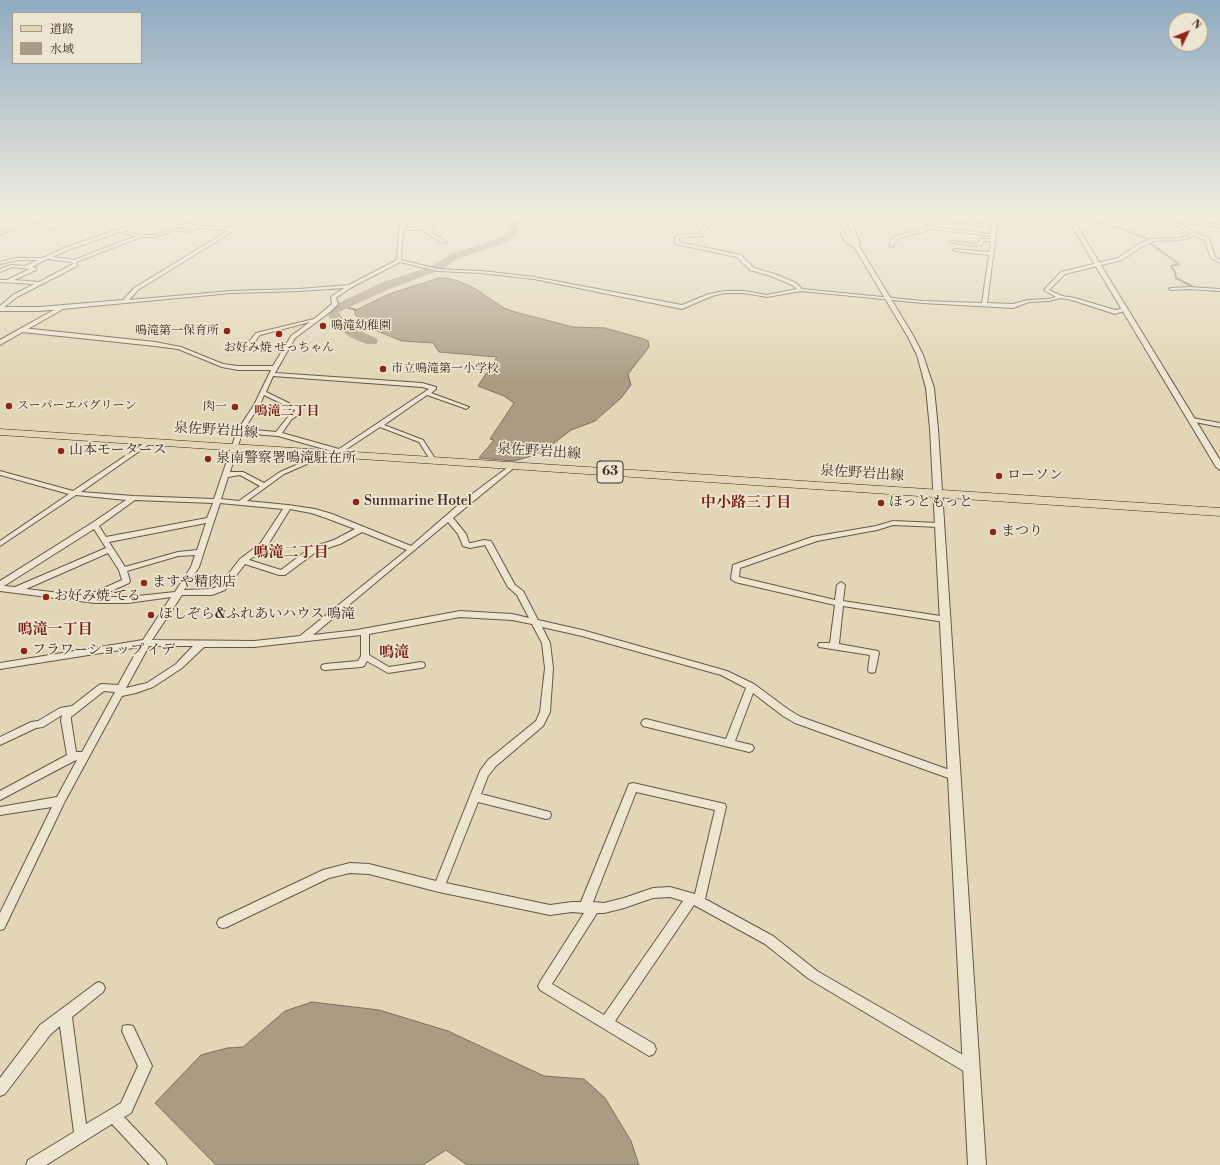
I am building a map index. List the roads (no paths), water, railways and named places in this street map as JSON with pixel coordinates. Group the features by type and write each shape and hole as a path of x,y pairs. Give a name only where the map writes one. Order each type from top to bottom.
{"main road":[{"name":"泉佐野岩出線","path":"0,432 319,453 338,452 513,466 1220,512"}],"street":[{"path":"8,282 28,272"},
{"path":"0,308 15,296 61,272"},
{"path":"125,302 136,289 164,272"},
{"path":"0,925 60,801 85,754 146,643 195,567 240,431 257,405 274,368 293,337 335,304 333,298 335,296 350,286 377,272"},
{"path":"485,272 534,278 682,307 711,295 725,292 744,292 768,296 801,290 923,302 1013,306 1028,301 1049,300 1060,297"},
{"path":"764,272 794,284 801,290"},
{"path":"872,272 917,349 926,371 930,388 938,494 944,619 977,1165"},
{"path":"984,304 988,272"},
{"path":"1066,272 1059,276 1046,290 1060,297 1073,299 1115,312 1124,310"},
{"path":"1101,272 1220,467"},
{"path":"0,282 40,283"},
{"path":"0,308 26,310 61,308 231,292 299,290 350,286"},
{"path":"1171,289 1189,288 1220,290"},
{"path":"0,343 61,308"},
{"path":"247,348 258,334 317,318"},
{"path":"22,330 155,344 179,348 222,365 238,368 274,368"},
{"path":"240,431 278,434 338,452 434,388 271,374"},
{"path":"262,392 298,409 298,412 289,419 278,434"},
{"path":"426,393 466,407"},
{"path":"1192,420 1220,425"},
{"path":"379,425 421,441 433,460"},
{"path":"0,544 149,442"},
{"path":"240,503 287,470 312,460 319,453"},
{"path":"301,639 513,466"},
{"path":"0,473 74,493 133,498 218,501 288,507 323,514 412,549"},
{"path":"225,475 241,473 265,486"},
{"path":"0,585 95,525 133,498"},
{"path":"0,588 87,599 128,600 179,593 206,593 222,588 243,561 263,546 288,507"},
{"path":"440,887 484,774 492,763 540,723 545,712 549,668 546,643 520,593 512,587 488,543 484,542 470,546 466,544 462,534 449,518"},
{"path":"105,540 211,520"},
{"path":"939,525 893,523 877,528 815,539 736,567 735,579 838,603 944,619"},
{"path":"87,599 126,581 123,570 95,525"},
{"path":"243,561 282,573 313,550 337,542 361,528"},
{"path":"15,590 110,549"},
{"path":"123,570 178,554 200,552"},
{"path":"834,646 841,585"},
{"path":"0,666 146,643 254,644 365,631 460,614 512,617 582,633 724,673 751,686 786,713 798,720 954,776"},
{"path":"325,667 361,664 365,656 365,631"},
{"path":"72,757 66,720 67,715 102,687 120,691 136,690 150,685 179,666 202,643"},
{"path":"822,645 874,653 872,670"},
{"path":"365,656 388,670 421,666"},
{"path":"729,743 751,686"},
{"path":"0,741 40,724 63,710 75,709"},
{"path":"646,723 749,748"},
{"path":"0,796 72,757 85,754"},
{"path":"606,1023 696,900 721,807 633,786 590,908 544,986 649,1049"},
{"path":"475,797 546,815"},
{"path":"0,811 60,801"},
{"path":"223,923 327,874 350,868 369,869 440,887 550,910 572,907 604,908 624,904 653,893 670,892 696,900 769,940 814,975 972,1068"},
{"path":"0,1089 45,1030 99,988"},
{"path":"65,1015 81,1136"},
{"path":"38,1164 126,1108 145,1066 128,1031"},
{"path":"114,1116 160,1165"}],"water":[{"path":"439,278 447,278 458,281 474,288 504,308 515,312 573,327 605,328 644,339 648,341 649,347 628,374 631,385 621,398 595,421 571,430 544,451 528,457 514,461 479,458 494,440 490,439 514,403 504,396 478,386 497,357 439,352 433,343 402,341 363,324 355,314 355,311 389,294"},
{"path":"312,1002 379,1010 448,1031 544,1076 584,1079 605,1098 631,1141 639,1165 467,1165 446,1150 423,1165 216,1165 155,1103 201,1055 227,1048 243,1047 285,1011"}],"waterway":[{"path":"371,341 355,334 338,321 332,311 385,286 424,272"},
{"path":"1175,272 1176,278 1197,289"},
{"path":"342,306 356,310"}],"place":[{"name":"鳴滝幼稚園","path":"323,326"},
{"name":"鳴滝第一保育所","path":"227,331"},
{"name":"お好み焼 せっちゃん","path":"279,334"},
{"name":"市立鳴滝第一小学校","path":"383,369"},
{"name":"スーパーエバグリーン","path":"9,406"},
{"name":"肉一","path":"235,407"},
{"name":"山本モータース","path":"61,451"},
{"name":"泉南警察署鳴滝駐在所","path":"208,459"},
{"name":"ローソン","path":"999,476"},
{"name":"Sunmarine Hotel","path":"356,502"},
{"name":"ほっともっと","path":"881,503"},
{"name":"まつり","path":"993,532"},
{"name":"ますや精肉店","path":"144,583"},
{"name":"お好み焼 てる","path":"46,597"},
{"name":"ほしぞら&ふれあいハウス 鳴滝","path":"151,615"},
{"name":"フラワーショップ イデ","path":"24,651"}],"district":[{"name":"鳴滝三丁目","path":"287,412"},
{"name":"中小路三丁目","path":"746,503"},
{"name":"鳴滝二丁目","path":"291,553"},
{"name":"鳴滝一丁目","path":"55,630"},
{"name":"鳴滝","path":"394,653"}]}
